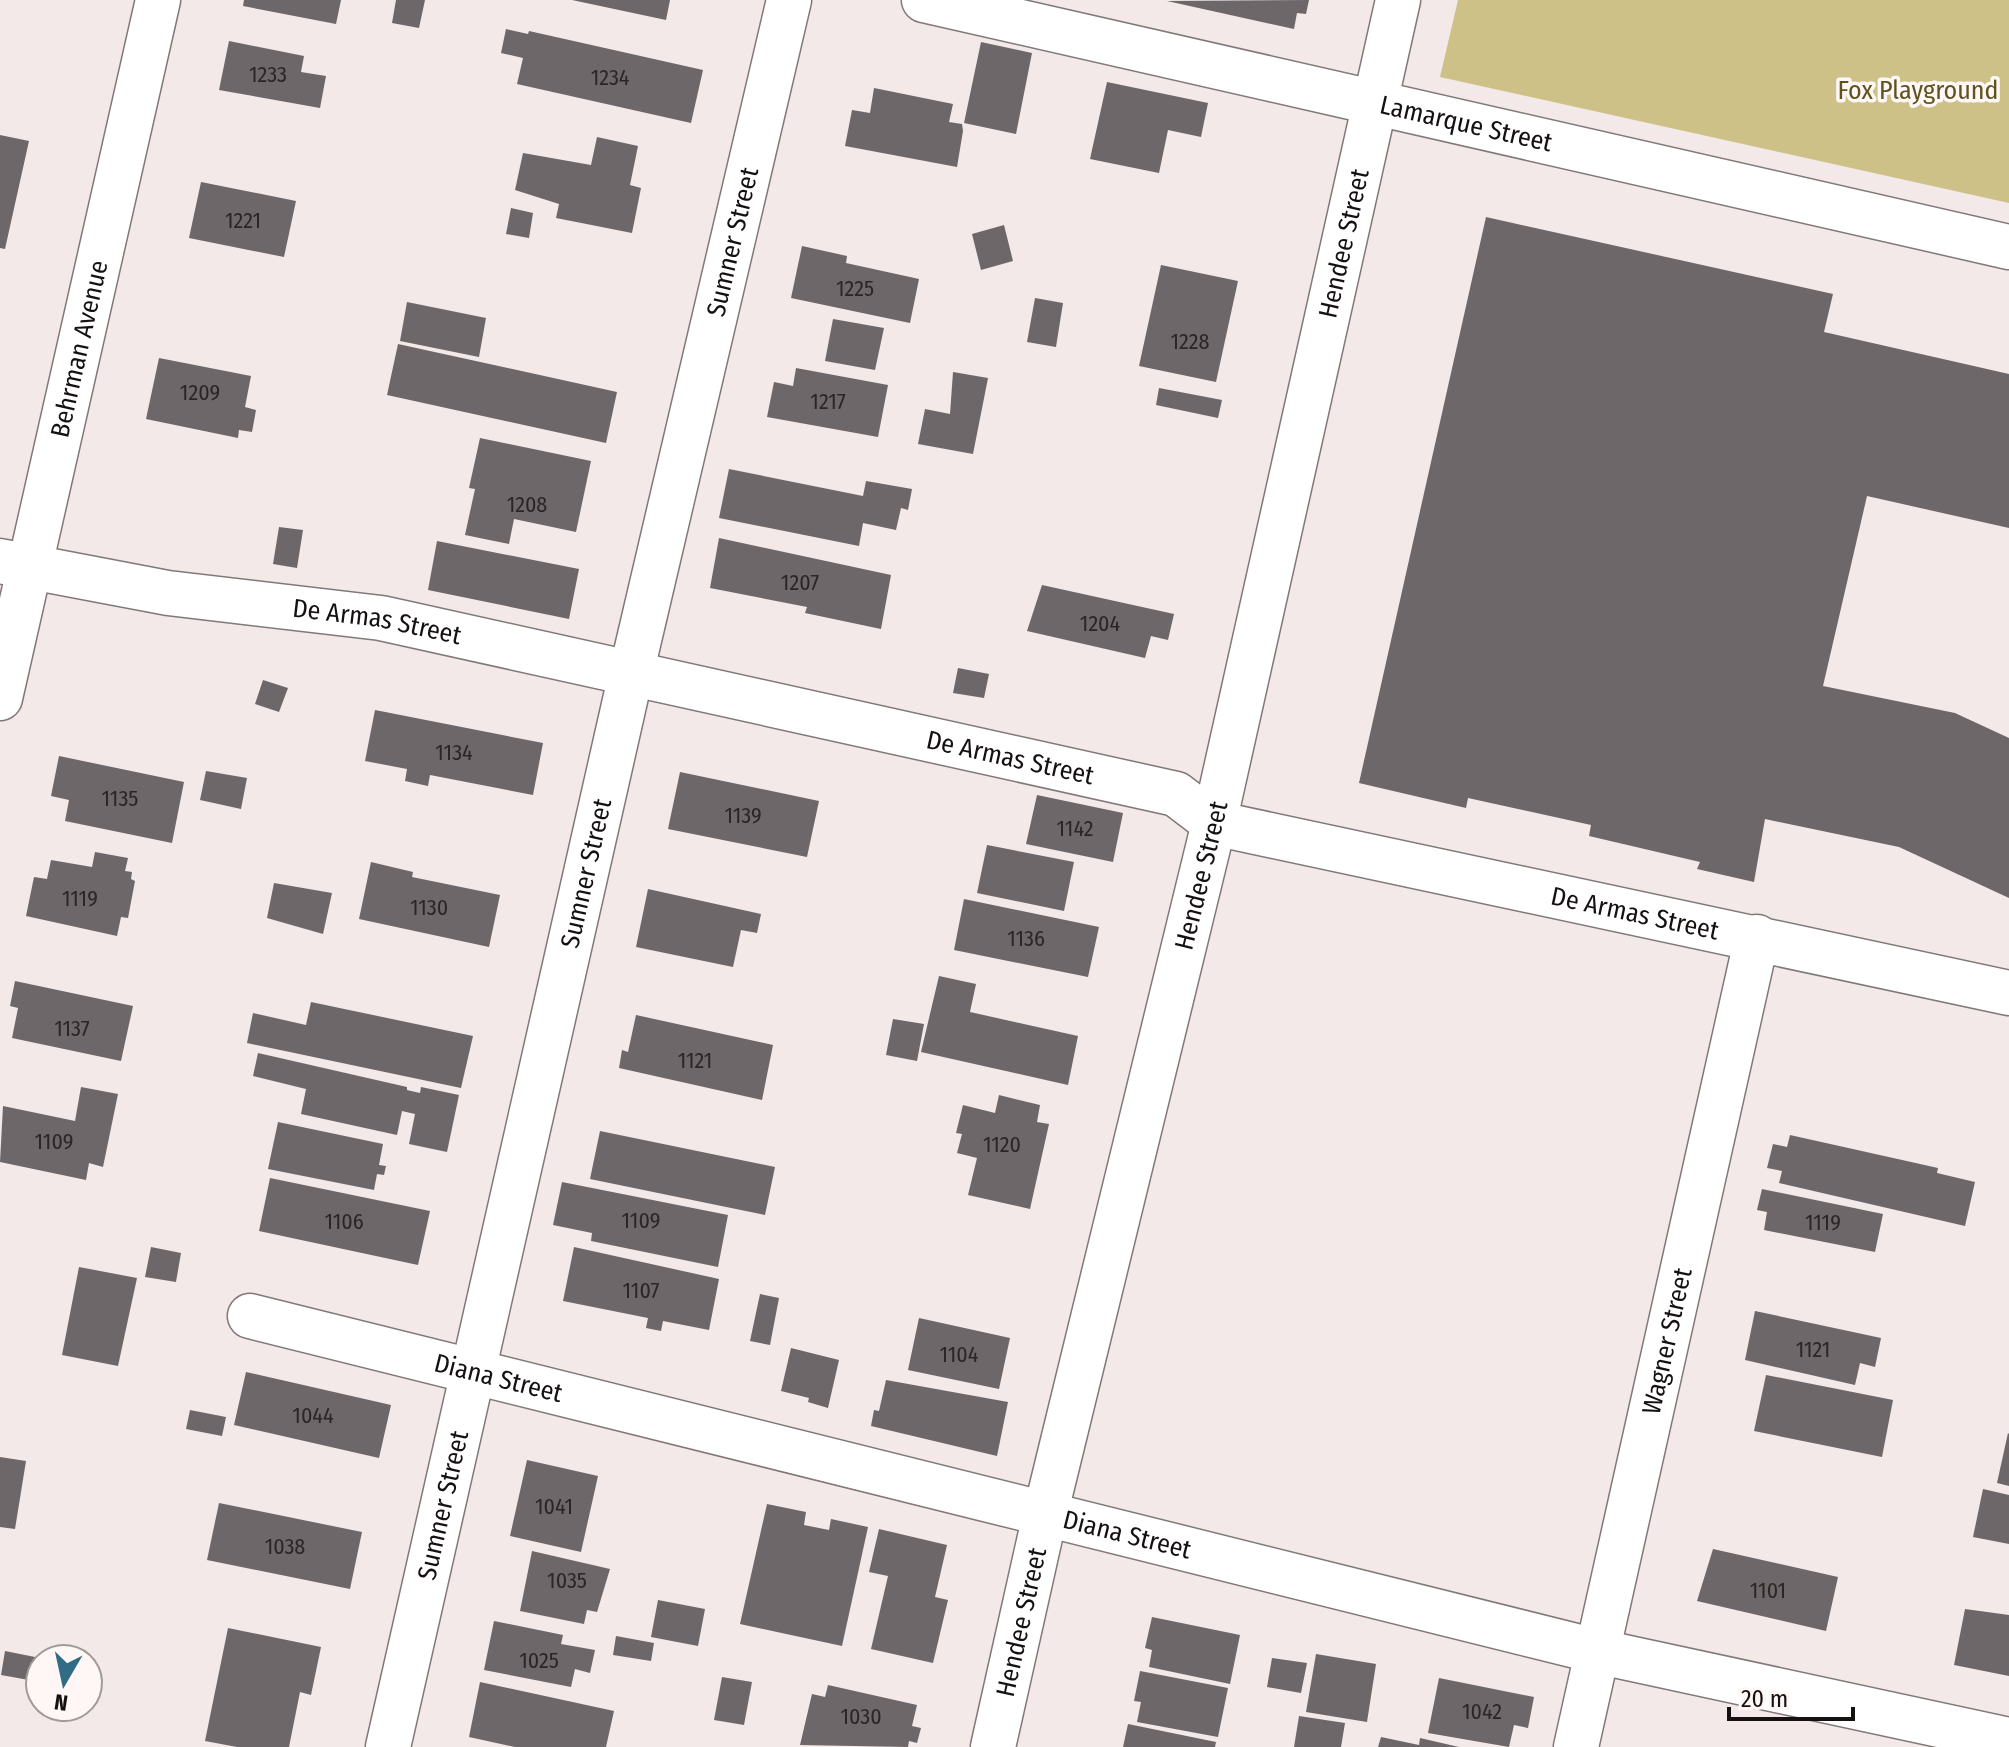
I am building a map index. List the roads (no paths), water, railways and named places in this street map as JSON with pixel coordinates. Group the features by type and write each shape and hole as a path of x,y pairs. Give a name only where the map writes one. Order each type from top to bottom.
{"street":[{"name":"Behrman Avenue","path":"0,698 15,564 158,0"},
{"name":"Sumner Street","path":"388,1747 631,674 789,0"},
{"name":"Lamarque Street","path":"924,0 2009,247"},
{"name":"Hendee Street","path":"993,1747 1045,1515 1214,823 1398,0"},
{"name":"De Armas Street","path":"15,564 168,593 381,618 1176,794 1214,823 2009,993"},
{"name":"Wagner Street","path":"1576,1747 1757,937"},
{"name":"Diana Street","path":"250,1316 1596,1651 2009,1740"}],"park label":[{"name":"Fox Playground","path":"1918,90"}]}
